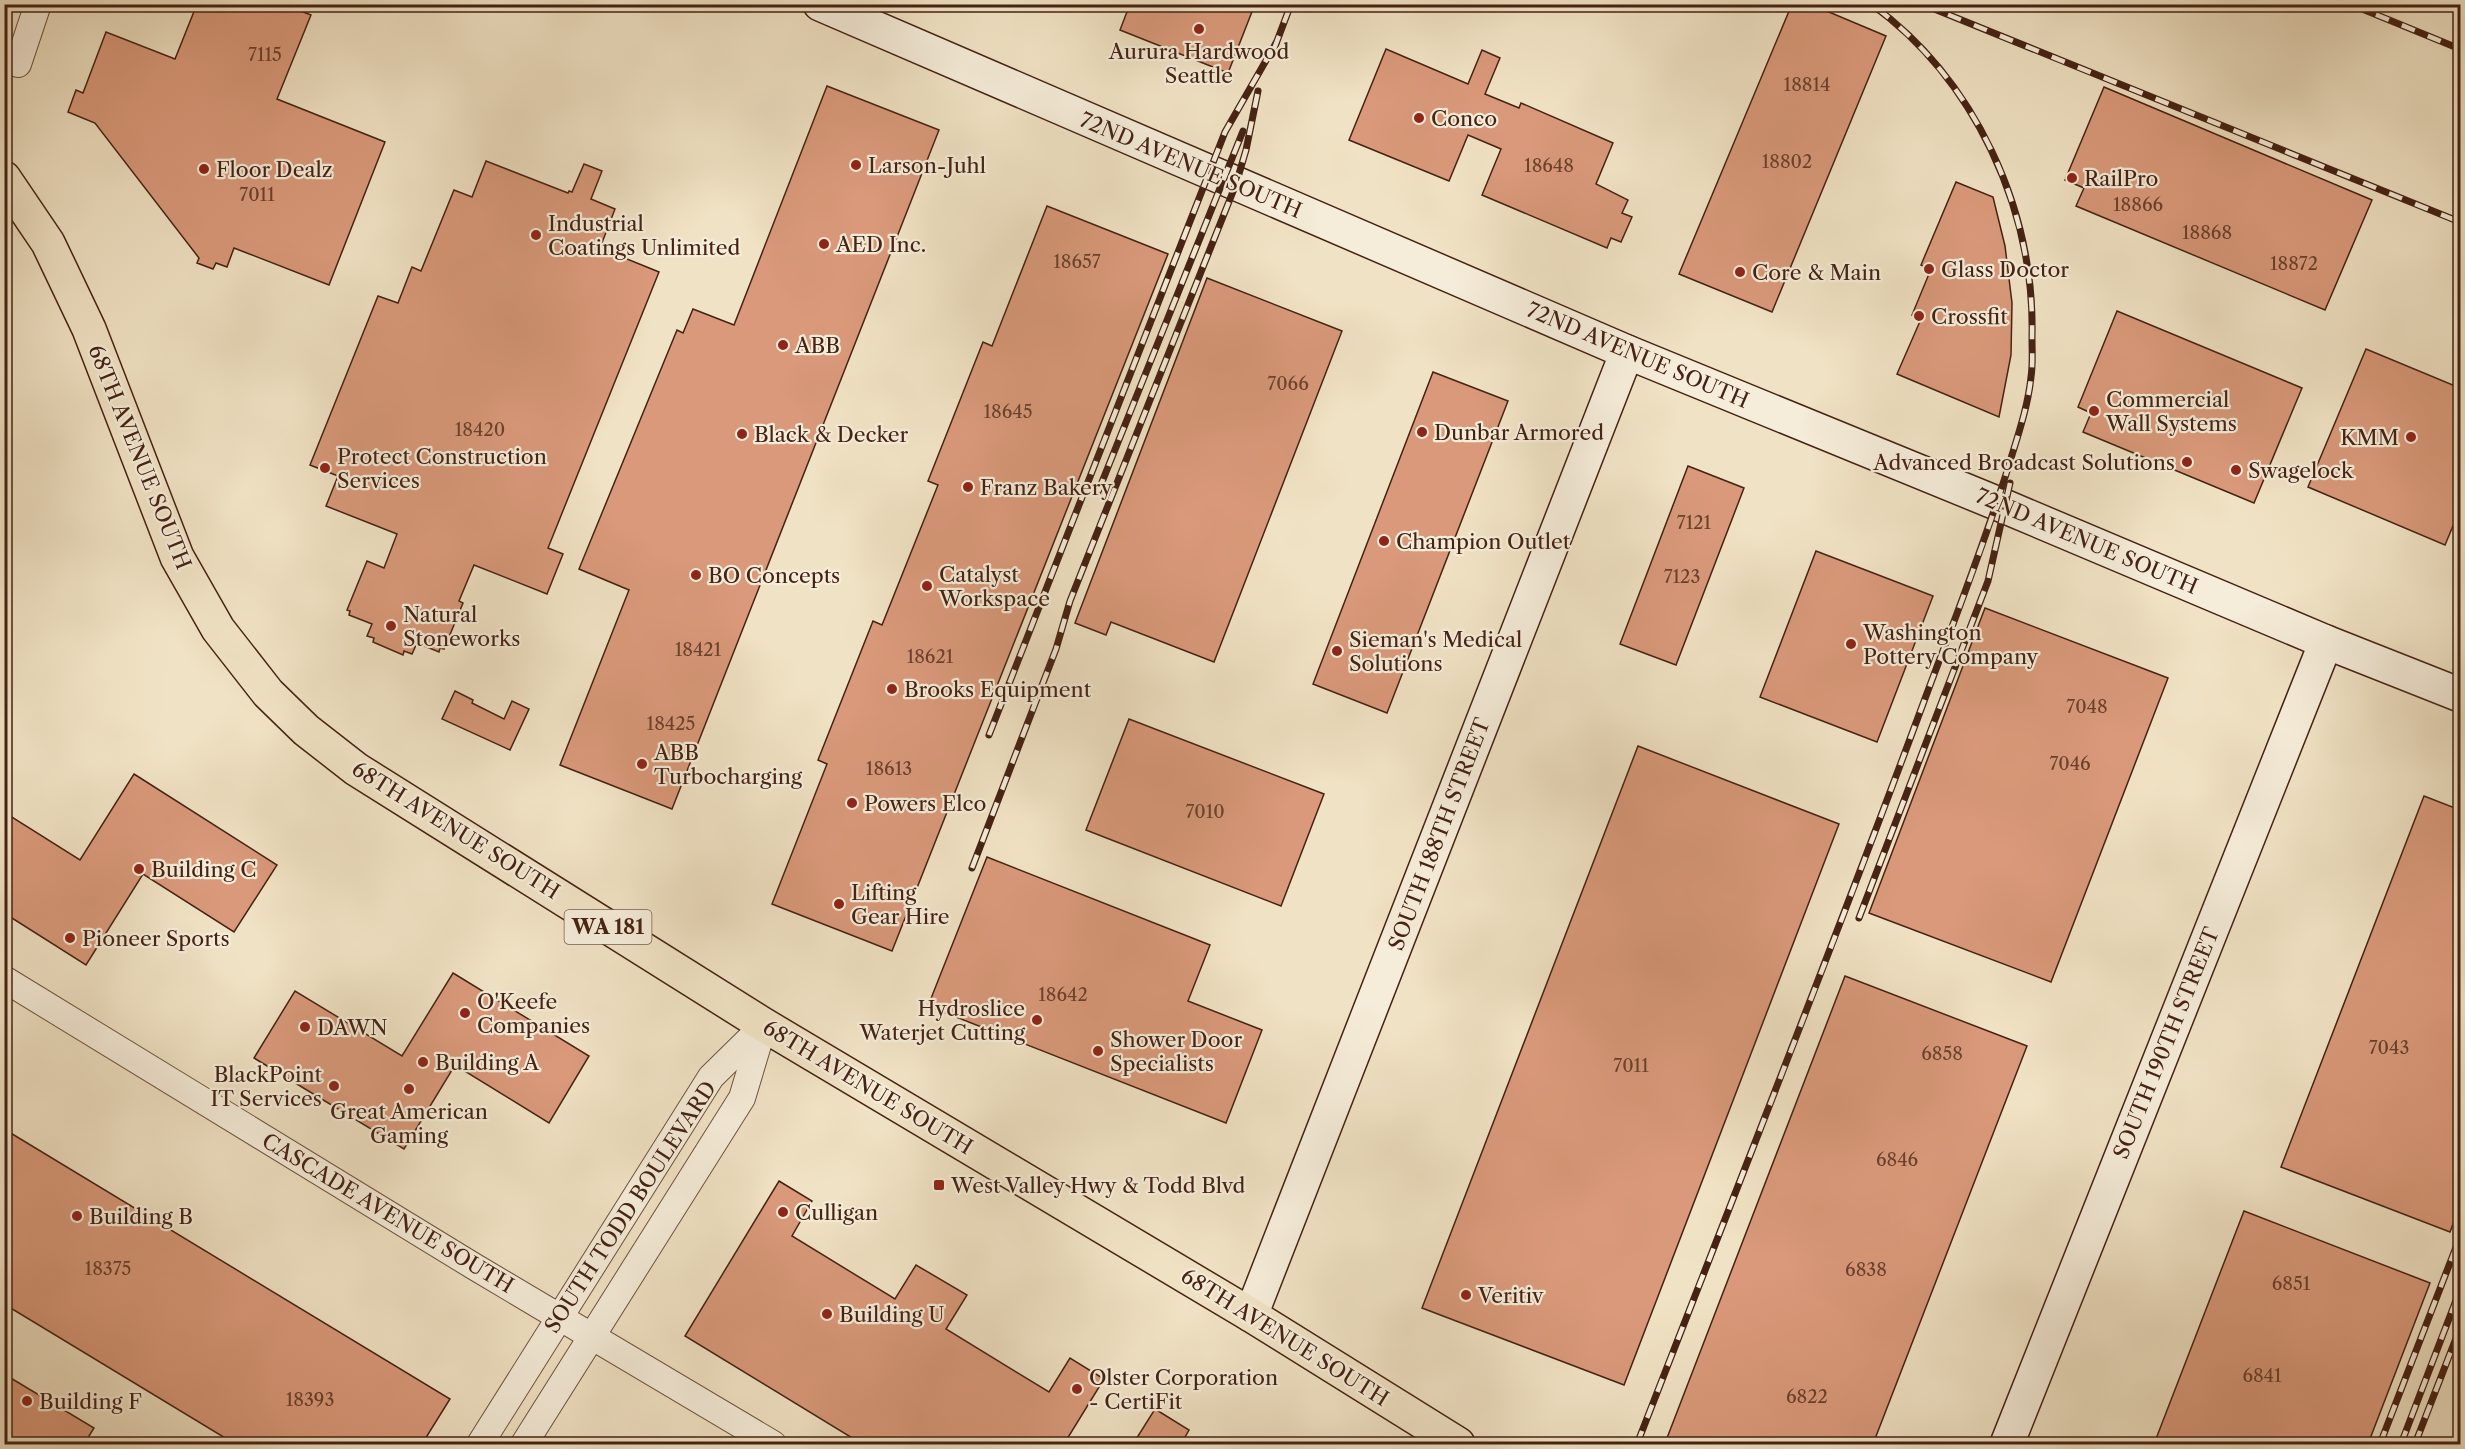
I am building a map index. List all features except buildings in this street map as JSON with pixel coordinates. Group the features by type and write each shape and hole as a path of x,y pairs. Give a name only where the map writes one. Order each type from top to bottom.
{"main road":[{"name":"68TH AVENUE SOUTH","path":"4,178 48,243 89,329 177,557 218,629 268,693 306,730 356,769 764,1025 1251,1315 1458,1444"}],"street":[{"path":"18,64 38,4"},
{"name":"72ND AVENUE SOUTH","path":"820,4 1627,352 2006,507 2326,642 2460,695"},
{"name":"SOUTH 188TH STREET","path":"1251,1315 1627,352"},
{"name":"SOUTH 190TH STREET","path":"2007,1444 2326,642"},
{"name":"CASCADE AVENUE SOUTH","path":"4,979 559,1317 773,1444"},
{"name":"SOUTH TODD BOULEVARD","path":"480,1444 711,1077 764,1025"},
{"name":"SOUTH TODD BOULEVARD","path":"524,1444 742,1098 764,1025"}],"railway":[{"path":"1274,49 1291,4"},
{"path":"1637,1444 1817,982 1967,587 2008,468 2030,388 2032,372 2030,289 2023,242 2010,196 1992,151 1968,109 1940,70 1908,35 1871,4"},
{"path":"1922,4 2460,222"},
{"path":"2350,4 2460,49"},
{"path":"989,735 1225,132 1276,43"},
{"path":"972,868 1056,649 1070,601 1236,184 1246,150 1258,91"},
{"path":"1098,492 1243,131"},
{"path":"1859,918 1988,581 2010,483"},
{"path":"2380,1444 2460,1237"},
{"path":"2401,1444 2460,1290"},
{"path":"2415,1444 2460,1328"}],"place":[{"name":"Aurura Hardwood Seattle","path":"1199,29"},
{"name":"Conco","path":"1419,118"},
{"name":"Larson-Juhl","path":"856,165"},
{"name":"Floor Dealz","path":"204,169"},
{"name":"RailPro","path":"2072,178"},
{"name":"Industrial Coatings Unlimited","path":"536,235"},
{"name":"AED Inc.","path":"824,244"},
{"name":"Glass Doctor","path":"1929,269"},
{"name":"Core & Main","path":"1740,272"},
{"name":"Crossfit","path":"1919,316"},
{"name":"ABB","path":"783,345"},
{"name":"Commercial Wall Systems","path":"2094,411"},
{"name":"Dunbar Armored","path":"1422,432"},
{"name":"Black & Decker","path":"742,434"},
{"name":"KMM","path":"2411,437"},
{"name":"Advanced Broadcast Solutions","path":"2187,462"},
{"name":"Protect Construction Services","path":"325,468"},
{"name":"Swagelock","path":"2236,470"},
{"name":"Franz Bakery","path":"968,487"},
{"name":"Champion Outlet","path":"1384,541"},
{"name":"BO Concepts","path":"696,575"},
{"name":"Catalyst Workspace","path":"927,586"},
{"name":"Natural Stoneworks","path":"391,626"},
{"name":"Washington Pottery Company","path":"1851,644"},
{"name":"Sieman's Medical Solutions","path":"1337,651"},
{"name":"Brooks Equipment","path":"892,689"},
{"name":"ABB Turbocharging","path":"642,764"},
{"name":"Powers Elco","path":"852,803"},
{"name":"Building C","path":"139,869"},
{"name":"Lifting Gear Hire","path":"839,904"},
{"name":"Pioneer Sports","path":"70,938"},
{"name":"O'Keefe Companies","path":"465,1013"},
{"name":"Hydroslice Waterjet Cutting","path":"1037,1020"},
{"name":"DAWN","path":"305,1027"},
{"name":"Shower Door Specialists","path":"1098,1051"},
{"name":"Building A","path":"423,1062"},
{"name":"BlackPoint IT Services","path":"334,1086"},
{"name":"Great American Gaming","path":"409,1089"},
{"name":"West Valley Hwy & Todd Blvd","path":"939,1185"},
{"name":"Culligan","path":"783,1212"},
{"name":"Building B","path":"77,1216"},
{"name":"Veritiv","path":"1466,1295"},
{"name":"Building U","path":"827,1314"},
{"name":"Olster Corporation - CertiFit","path":"1077,1389"},
{"name":"Building F","path":"27,1401"}]}
